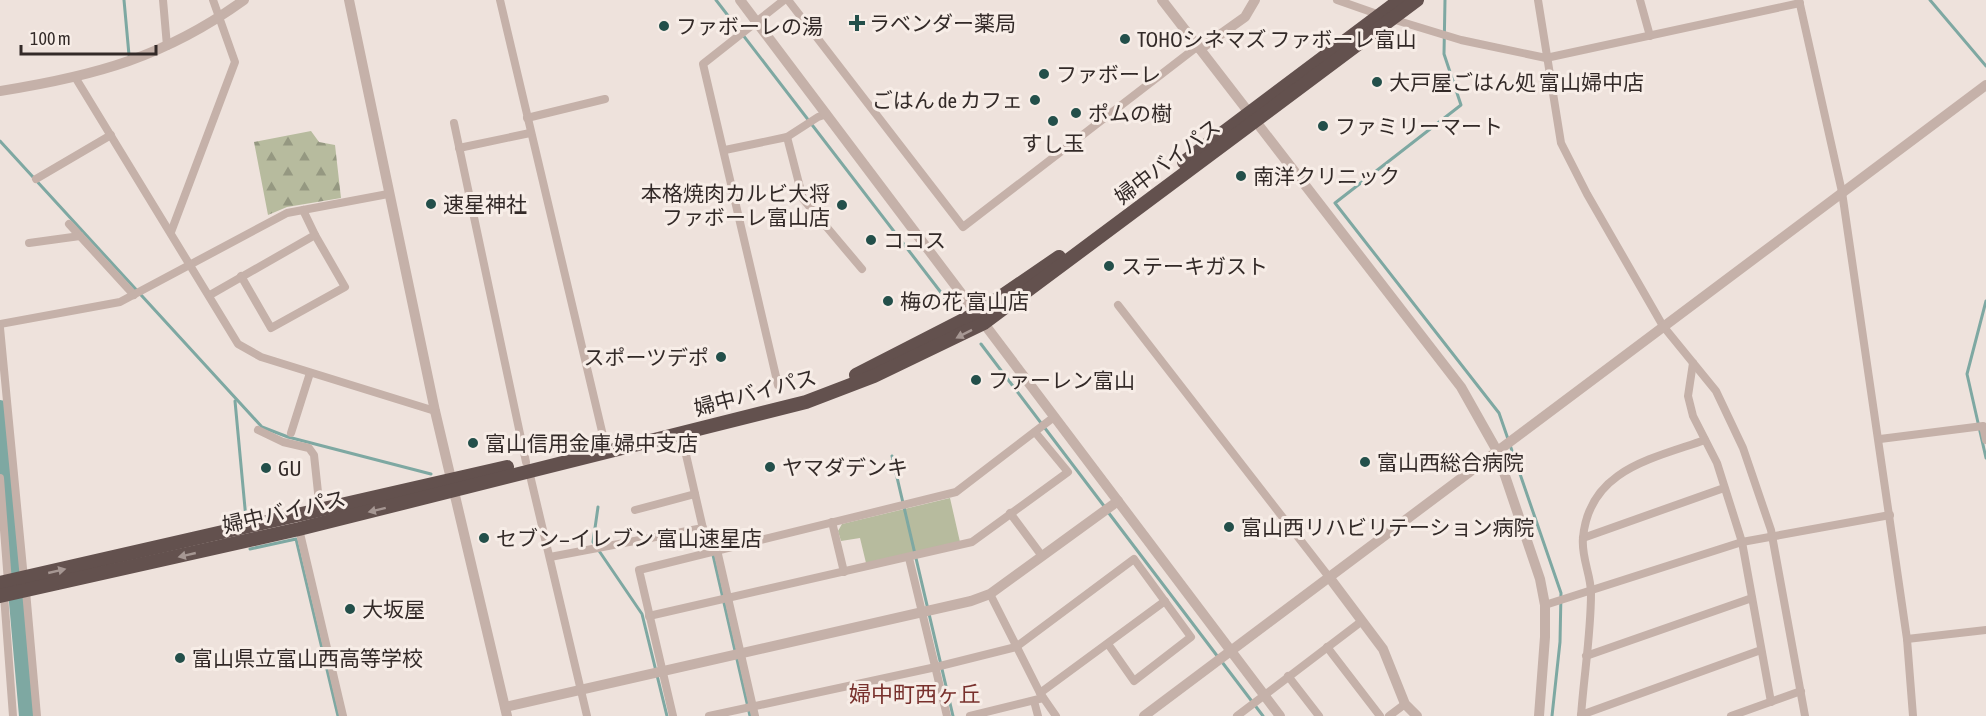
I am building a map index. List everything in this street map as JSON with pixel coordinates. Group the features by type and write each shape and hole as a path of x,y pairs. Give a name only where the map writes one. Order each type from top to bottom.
{"highway":[{"name":"婦中バイパス","path":"1386,17 1400,0"},
{"name":"婦中バイパス","path":"528,466 681,433 826,396 981,318 1386,17 1417,0"},
{"name":"婦中バイパス","path":"3,589 299,529 604,444 804,396 848,379 981,318"},
{"name":"婦中バイパス","path":"25,585 320,511 454,486"}],"street":[{"path":"163,0 167,46"},
{"path":"171,232 235,63 213,0"},
{"path":"0,91 121,66 167,46 220,18 244,0"},
{"path":"349,0 435,411 506,711 580,690 923,613 990,594 1118,501"},
{"path":"500,0 604,444"},
{"path":"740,0 1280,716"},
{"path":"778,385 703,64 783,0"},
{"path":"788,0 963,227 1199,48 1245,17 1255,0"},
{"path":"1162,0 1461,387 1496,449 1537,569 1545,605 1539,716"},
{"path":"1337,0 1461,40 1546,58 1799,1 1842,192 1880,439 1907,639 1913,716"},
{"path":"1538,0 1561,143 1587,194 1663,326 1716,391 1735,431 1773,535 1805,716"},
{"path":"1640,0 1650,36"},
{"path":"75,77 238,344 250,353 310,374 435,411"},
{"path":"1144,716 1496,449 1986,84"},
{"path":"527,118 605,99"},
{"path":"724,150 787,137 818,117 827,114"},
{"path":"454,123 472,219 587,716"},
{"path":"459,148 530,133"},
{"path":"36,179 111,135"},
{"path":"787,137 803,199 862,269"},
{"path":"37,716 0,326 120,302 287,213 388,194"},
{"path":"242,276 270,328 345,287 303,210"},
{"path":"69,224 134,295"},
{"path":"210,295 315,235"},
{"path":"29,243 80,236"},
{"path":"1118,305 1383,649 1405,704 1417,716"},
{"path":"1693,363 1688,396 1693,416 1725,488 1742,542 1771,702"},
{"path":"291,433 310,374"},
{"path":"673,716 639,570 956,492 1054,417"},
{"path":"1880,439 1983,426 1986,440"},
{"path":"258,430 283,442 309,448 314,455 320,511"},
{"path":"649,616 972,542 1068,472 1035,432"},
{"path":"681,433 707,546"},
{"path":"1705,440 1632,466 1608,482 1591,506 1583,538 1584,565 1591,590 1581,715 1761,650"},
{"path":"0,477 4,665 13,716"},
{"path":"1583,538 1725,488"},
{"path":"635,510 695,494"},
{"path":"1010,513 1042,556"},
{"path":"1545,605 1742,542 1890,515"},
{"path":"832,522 844,572"},
{"path":"550,557 703,528"},
{"path":"299,529 343,716"},
{"path":"717,550 755,716"},
{"path":"909,558 946,716"},
{"path":"709,716 936,667 1016,647 1134,559 1191,636 1134,681 1108,644"},
{"path":"990,594 1041,696 1056,716"},
{"path":"1586,656 1752,598"},
{"path":"970,716 1034,700 1041,696 1165,601"},
{"path":"1237,716 1362,621"},
{"path":"1907,639 1986,630"},
{"path":"1327,647 1380,716"},
{"path":"1288,676 1319,716"},
{"path":"1731,716 1801,691"},
{"path":"1034,700 1038,716"},
{"path":"1389,716 1405,704"}],"green space":[{"path":"311,131 319,142 335,145 341,198 287,207 268,215 254,142"},
{"path":"950,498 960,542 866,563 860,538 841,541 838,531 842,524"}],"waterway":[{"path":"124,0 129,55"},
{"path":"716,0 946,299"},
{"path":"1445,0 1444,54 1461,105 1335,203 1499,413 1508,439"},
{"path":"1930,0 1986,66"},
{"path":"0,141 262,427 288,437 431,474"},
{"path":"1986,301 1967,374 1986,458"},
{"path":"981,344 1104,506"},
{"path":"235,401 246,519"},
{"path":"0,408 27,716"},
{"path":"1510,445 1561,593 1560,642 1552,716"},
{"path":"892,456 953,716"},
{"path":"598,507 593,542 642,614 667,716"},
{"path":"1108,512 1218,657"},
{"path":"250,549 296,539 338,716"},
{"path":"710,542 750,716"},
{"path":"1222,662 1263,716"}],"place":[{"name":"ラベンダー薬局","path":"857,23"},
{"name":"ファボーレの湯","path":"664,26"},
{"name":"TOHOシネマズ ファボーレ富山","path":"1125,39"},
{"name":"ファボーレ","path":"1044,74"},
{"name":"大戸屋ごはん処 富山婦中店","path":"1377,82"},
{"name":"ごはん de カフェ","path":"1035,100"},
{"name":"ポムの樹","path":"1076,113"},
{"name":"すし玉","path":"1053,121"},
{"name":"ファミリーマート","path":"1323,126"},
{"name":"南洋クリニック","path":"1241,176"},
{"name":"速星神社","path":"431,204"},
{"name":"本格焼肉カルビ大将 ファボーレ富山店","path":"842,205"},
{"name":"ココス","path":"871,240"},
{"name":"ステーキガスト","path":"1109,266"},
{"name":"梅の花 富山店","path":"888,301"},
{"name":"スポーツデポ","path":"721,357"},
{"name":"ファーレン富山","path":"976,380"},
{"name":"富山信用金庫 婦中支店","path":"473,443"},
{"name":"富山西総合病院","path":"1365,462"},
{"name":"ヤマダデンキ","path":"770,467"},
{"name":"GU","path":"266,468"},
{"name":"富山西リハビリテーション病院","path":"1229,527"},
{"name":"セブン−イレブン 富山速星店","path":"484,538"},
{"name":"大坂屋","path":"350,609"},
{"name":"富山県立富山西高等学校","path":"180,658"}],"district":[{"name":"婦中町西ヶ丘","path":"915,694"}]}
